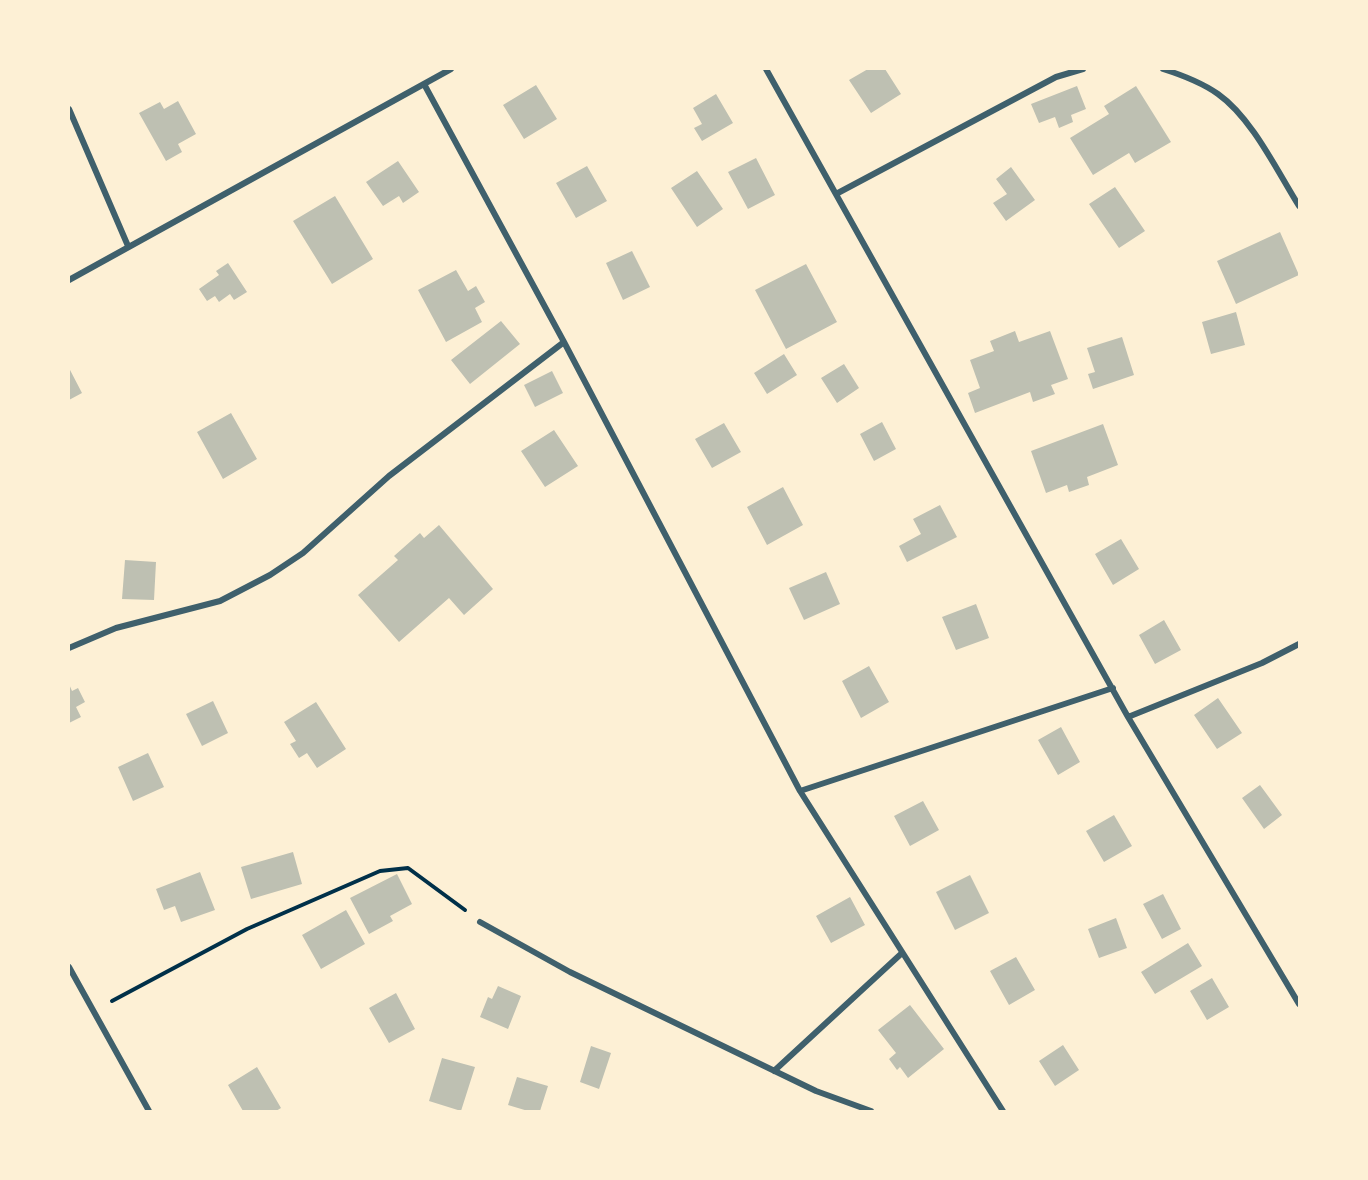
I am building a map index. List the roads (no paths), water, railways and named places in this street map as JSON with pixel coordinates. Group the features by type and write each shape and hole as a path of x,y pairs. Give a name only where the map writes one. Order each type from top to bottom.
{"street":[{"path":"69,280 451,69"},
{"path":"766,69 1128,717 1299,1005"},
{"path":"836,194 1056,77 1083,69"},
{"path":"1163,69 1190,78 1219,95 1251,127 1299,206"},
{"path":"424,84 564,342 800,791 1003,1111"},
{"path":"69,109 128,246"},
{"path":"69,648 116,628 220,601 270,575 303,553 389,476 564,342"},
{"path":"1128,717 1262,663 1299,644"},
{"path":"800,791 1113,688"},
{"path":"480,921 570,972 816,1091 871,1111"},
{"path":"774,1071 902,953"},
{"path":"69,967 149,1111"}]}
